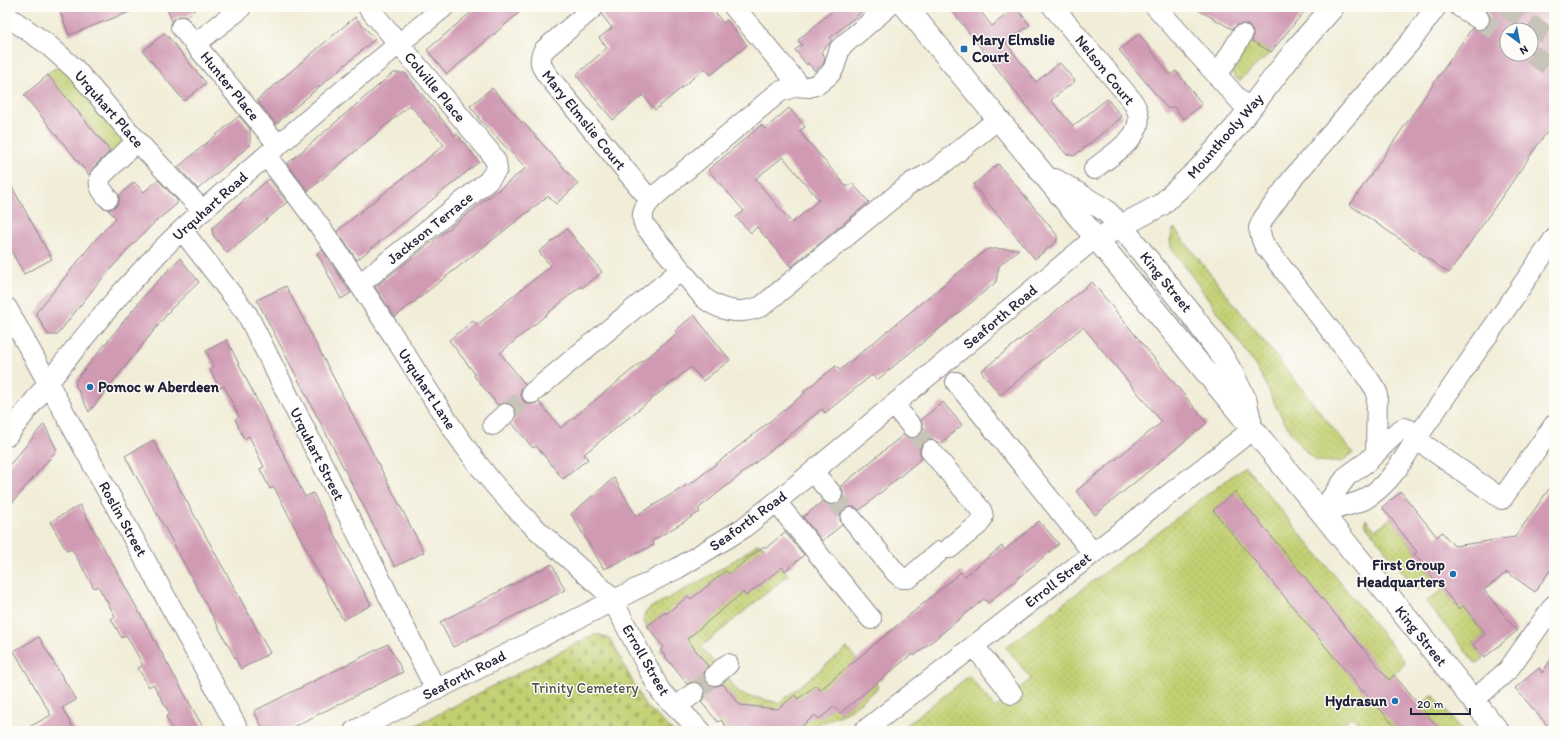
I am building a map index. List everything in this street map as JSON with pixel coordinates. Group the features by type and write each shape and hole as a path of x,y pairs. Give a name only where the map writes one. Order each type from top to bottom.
{"main road":[{"name":"King Street","path":"906,7 1252,430 1321,512 1498,731"},
{"name":"Mounthooly Way","path":"1095,238 1161,205 1199,169 1297,48 1333,7"},
{"name":"King Street","path":"1039,169 1105,210 1121,226 1192,315 1222,356 1245,399 1252,430"}],"street":[{"name":"Colville Place","path":"368,7 490,152 496,162 497,169"},
{"name":"Urquhart Road","path":"7,436 48,383 120,295 150,261 203,211 272,151 444,7"},
{"name":"Mary Elmslie Court","path":"594,7 544,50 540,58 541,67 650,200"},
{"path":"734,7 800,86"},
{"path":"888,7 840,48 834,68 829,75 818,84 809,87 800,86 787,88 779,92 650,200 644,208 642,215 645,226 704,298 717,307 733,312 744,312 762,306 911,183 934,171 998,119"},
{"name":"Nelson Court","path":"1053,7 1136,105 1138,112 1139,120 1135,134 1129,141 1094,169"},
{"path":"1156,7 1248,110"},
{"path":"1376,452 1377,392 1366,375 1265,246 1259,228 1263,219 1292,179 1412,40 1436,7"},
{"path":"1460,7 1479,19"},
{"path":"195,44 240,9"},
{"name":"Urquhart Place","path":"7,16 46,44 75,69 137,141 203,211"},
{"name":"Hunter Place","path":"181,27 195,44 272,151"},
{"path":"1217,76 1242,36"},
{"path":"108,198 99,186 101,176 137,141"},
{"name":"Urquhart Lane","path":"272,151 307,208 360,284 454,430 491,481 518,512 558,550 603,589 613,601"},
{"name":"Jackson Terrace","path":"360,284 488,181 497,169"},
{"name":"Urquhart Street","path":"182,230 247,314 436,690"},
{"name":"Seaforth Road","path":"354,731 693,560 742,529 1095,238"},
{"path":"1321,512 1364,499 1386,484 1554,239"},
{"path":"532,393 681,270"},
{"name":"Roslin Street","path":"8,313 239,731"},
{"path":"956,382 1093,553"},
{"path":"894,405 912,428"},
{"path":"1321,512 1347,476 1368,461 1397,432 1404,428 1410,430 1416,439 1502,499 1554,425"},
{"name":"Erroll Street","path":"864,731 1252,430"},
{"path":"851,518 896,573 902,578 909,578 979,524 983,517 981,510 931,451"},
{"path":"813,472 832,494"},
{"path":"776,502 871,619"},
{"name":"Erroll Street","path":"613,601 658,687 701,731"},
{"path":"1473,701 1508,670 1554,605"},
{"path":"974,646 1012,694"},
{"path":"676,707 694,693"}],"green space":[{"path":"1251,40 1271,52 1239,81 1231,73"},
{"path":"60,65 127,142 114,155 46,74"},
{"path":"1174,228 1353,453 1341,462 1317,461 1309,455 1292,434 1276,407 1264,380 1245,350 1171,247 1170,240"},
{"path":"1245,466 1406,663 1370,696 1395,726 1433,695 1462,731 1367,731 1351,716 1337,731 899,731 969,676 995,708 1031,679 1006,647"},
{"path":"1391,518 1417,552 1415,554 1433,577 1417,590 1365,524 1366,519 1375,530"},
{"path":"757,544 764,546 788,575 701,647 740,694 779,703 847,648 879,687 849,711 805,731 727,731 660,650 664,647 650,629 648,630 644,621 645,613 650,608 706,578"},
{"path":"1443,589 1459,609 1463,606 1485,634 1473,645 1484,658 1476,664 1426,602"},
{"name":"Trinity Cemetery","path":"593,635 601,635 611,640 644,704 673,731 405,731"}],"building":[{"path":"70,7 140,8 69,35 60,11"},
{"path":"166,7 198,7 186,17 179,16 172,21"},
{"path":"477,7 526,7 447,74 427,50"},
{"path":"605,7 711,7 723,23 727,20 747,45 711,75 705,68 655,110 643,95 613,120 576,75 607,48 599,38 612,28 602,15"},
{"path":"837,7 867,7 830,38 832,40 821,51 825,57 824,63 815,71 808,63 807,65 795,50 802,45 798,40"},
{"path":"949,7 977,7 992,26 1016,7 1030,25 1006,43 1036,82 1060,63 1075,81 1051,100 1073,126 1107,99 1122,117 1074,156 1066,154"},
{"path":"1193,7 1308,7 1271,52 1252,41 1252,30 1248,25 1237,25 1232,29"},
{"path":"1487,7 1554,7 1554,139 1546,133 1449,273 1350,205 1472,28 1479,30 1484,29 1488,25 1490,19 1489,14 1485,9"},
{"path":"355,17 375,39 276,124 257,100"},
{"path":"165,33 206,83 184,101 143,51"},
{"path":"1139,34 1170,75 1176,71 1202,104 1184,119 1173,106 1168,109 1119,50"},
{"path":"393,73 405,73 455,136 457,134 479,162 357,260 337,231 444,145 410,105 308,191 287,164"},
{"path":"48,75 110,151 93,168 89,175 24,95"},
{"path":"492,88 578,184 556,204 548,196 395,317 375,287 526,168 478,118 479,117 470,106"},
{"path":"789,108 805,127 799,131 847,187 852,183 869,202 791,267 757,227 751,233 736,217 744,211 708,170 761,125 765,129","holes":["783,157 819,200 792,223 755,179"]},
{"path":"239,116 250,129 250,145 198,189 178,167"},
{"path":"998,164 1057,235 1057,241 1035,259 973,185"},
{"path":"7,178 52,259 24,274 7,243"},
{"path":"269,179 287,202 227,253 213,235 212,228"},
{"path":"158,180 177,200 177,204 155,222 130,247 94,288 57,335 48,335 36,313 96,239 116,218 107,209 116,206 119,202 119,196 134,182 144,192"},
{"path":"567,229 602,272 582,288 581,286 500,353 525,384 521,389 523,401 528,404 539,402 561,428 677,333 675,331 694,315 730,360 703,381 691,367 584,454 588,459 563,479 536,446 533,448 512,423 516,417 514,407 508,403 498,405 474,376 475,374 449,340 473,321 477,325 551,266 539,252"},
{"path":"987,249 1019,249 999,266 996,282 877,380 872,375 825,413 822,409 698,509 700,512 652,541 654,545 604,569 571,514 614,478 636,516 687,485 688,486 805,393 804,391 836,366 840,370"},
{"path":"322,250 351,293 341,299 317,253"},
{"path":"180,258 199,282 171,309 89,412 76,386 76,380 150,289"},
{"path":"1092,282 1207,423 1095,515 1076,491 1162,422 1083,327 1000,395 981,371"},
{"path":"286,286 424,552 395,567 257,300"},
{"path":"227,340 305,497 313,493 371,605 343,620 274,487 270,489 260,469 264,467 249,436 244,439 235,419 239,417 224,386 219,388 210,369 214,367 206,351"},
{"path":"943,402 962,425 940,444 934,440 924,442 920,448 922,458 860,510 855,507 843,509 840,514 842,525 822,541 803,517 823,501 829,505 839,503 843,497 841,486 903,435 908,438 920,436 923,431 921,420"},
{"path":"44,424 57,450 7,509 7,468"},
{"path":"153,440 270,653 241,669 125,456"},
{"name":"First Group Headquarters","path":"1554,482 1554,565 1535,592 1507,572 1484,590 1517,631 1484,658 1473,645 1485,634 1463,606 1459,609 1414,554 1417,552 1382,507 1401,492 1437,537 1442,532 1454,546 1515,537"},
{"path":"1235,492 1389,680 1394,675 1441,731 1399,731 1364,691 1363,692 1213,510"},
{"path":"80,505 205,731 173,731 166,717 170,714 153,684 149,687 138,668 143,665 126,635 122,638 111,619 115,616 98,586 94,588 72,549 67,551 50,522"},
{"path":"1039,521 1059,544 988,603 984,599 914,656 912,654 840,713 834,707 819,719 815,715 796,731 755,731 727,728 721,720 718,722 701,702 705,697 703,686 698,682 687,684 660,650 664,647 647,626 665,612 666,614 688,596 691,599 726,571 729,574 764,546 766,548 785,532 804,555 785,571 782,567 746,596 743,592 687,639 708,666 704,671 704,677 707,683 711,686 723,684 740,705 778,709 795,695 798,699 816,685 820,690 961,572 965,576 1002,546 1005,550"},
{"path":"552,564 565,590 453,647 440,622"},
{"path":"39,637 76,700 62,708 75,731 22,731 51,715 14,651"},
{"path":"388,644 403,672 285,731 264,731 254,711"},
{"path":"1554,655 1554,731 1552,731 1515,688 1539,668 1542,673"}],"tunnel":[{"path":"1505,7 1554,40"},
{"path":"1479,19 1499,33"},
{"path":"1539,59 1554,69"},
{"path":"505,414 532,393"},
{"path":"912,427 931,451"},
{"path":"832,494 851,518"},
{"path":"694,693 715,675"}],"place":[{"name":"Mary Elmslie Court","path":"964,49"},
{"name":"Pomoc w Aberdeen","path":"90,387"},
{"name":"First Group Headquarters","path":"1453,574"},
{"name":"Hydrasun","path":"1395,701"}]}
